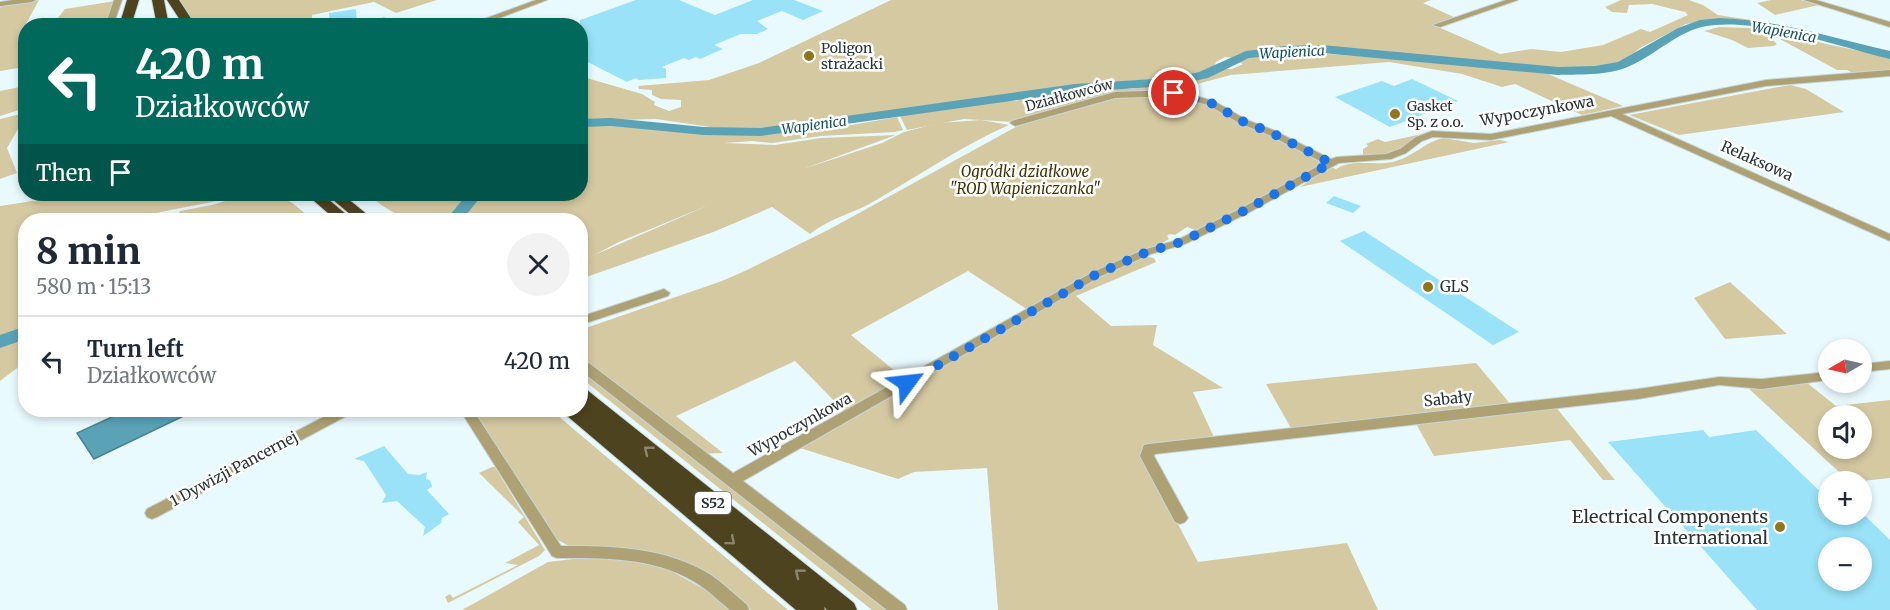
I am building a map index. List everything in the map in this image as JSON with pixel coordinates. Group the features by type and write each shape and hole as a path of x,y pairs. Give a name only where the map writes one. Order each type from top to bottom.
{"highway":[{"path":"127,18 133,0"},
{"path":"158,0 161,18"},
{"path":"173,0 185,18"},
{"path":"329,201 346,213"},
{"name":"S52","path":"588,402 844,610"},
{"name":"S52","path":"581,417 813,610"}],"street":[{"path":"0,4 32,0"},
{"path":"112,18 118,0"},
{"path":"492,18 543,0"},
{"path":"1437,25 1514,0"},
{"path":"1808,0 1890,25"},
{"name":"Wypoczynkowa","path":"733,480 1097,274 1147,252 1181,242 1244,211 1331,163 1346,158 1387,157 1403,152 1419,139 1432,134 1491,137 1766,83 1890,73"},
{"name":"Działkowców","path":"1015,123 1115,95 1174,93 1211,103 1244,122 1270,132 1331,163"},
{"name":"Relaksowa","path":"1612,113 1890,238"},
{"path":"588,318 664,293"},
{"path":"1872,367 1890,365"},
{"path":"588,370 899,610"},
{"name":"Sabały","path":"1180,518 1146,456 1149,449 1638,394 1719,381 1762,384 1818,377"},
{"name":"1 Dywizji Pancernej","path":"152,513 334,417"},
{"path":"470,417 557,552 615,552 654,557 705,580 741,610"}],"green space":[{"path":"39,0 29,18 18,18 18,68 0,71 0,8 2,5"},
{"path":"178,0 437,0 396,13 374,2 312,15 312,18 190,18"},
{"path":"891,0 1431,0 1423,3 1456,18 1436,26 1500,54 1531,49 1561,52 1603,45 1641,29 1650,32 1688,15 1685,12 1652,4 1629,5 1627,13 1612,12 1605,7 1621,0 1689,0 1703,5 1718,15 1758,21 1890,51 1890,54 1779,28 1722,20 1686,24 1640,48 1623,62 1594,69 1557,69 1326,47 1263,49 1233,58 1225,57 1216,62 1214,67 1173,80 1133,81 1022,94 1020,92 1002,97 861,117 843,117 796,127 744,130 656,119 588,121 588,78 642,94 655,102 654,105 669,111 681,107 681,100 661,99 652,95 652,90 639,89 638,86 709,80 759,63"},
{"path":"1771,0 1801,0 1819,5 1775,15 1757,3"},
{"path":"115,1 109,18 58,18 65,9"},
{"path":"1719,27 1750,28 1781,34 1781,31 1826,44 1890,57 1890,72 1855,74 1847,70 1837,70 1778,38 1771,38 1777,44 1774,46 1748,48 1704,31"},
{"path":"1304,52 1461,64 1548,74 1623,106 1582,115 1515,84 1502,87 1462,74 1389,62 1231,75 1171,91 1126,92 1013,122 964,119 907,130 900,116 1003,100 1016,101 1026,97 1085,89 1121,87 1130,89 1189,81 1223,69 1232,69 1243,64 1239,62 1255,56"},
{"path":"1790,85 1806,89 1844,112 1679,135 1629,115"},
{"path":"18,87 18,110 0,116 0,91"},
{"name":"Ogródki działkowe \"ROD Wapieniczanka\"","path":"1175,95 1199,99 1223,114 1265,131 1324,164 1198,231 1187,227 1175,235 1170,234 1167,236 1169,239 1159,245 1130,255 1028,310 968,271 851,335 906,380 847,414 795,361 676,416 723,453 700,454 588,364 588,327 722,281 747,270 828,230 1023,123 1115,97"},
{"path":"18,115 18,129 7,148 17,173 0,179 0,119"},
{"path":"897,117 903,130 895,132 821,136 772,143 752,141 724,143 775,145 821,138 896,135 803,169 882,143 904,132 939,123 981,120 1009,125 956,152 871,203 832,220 810,234 772,207 716,231 588,277 588,258 590,257 588,258 588,213 463,213 472,201 588,201 588,125 611,125 677,132 746,134 840,127","holes":["709,205 594,255 619,242"]},
{"path":"1422,134 1393,154 1363,156 1363,149 1368,146 1366,144 1378,139 1385,142"},
{"path":"1443,138 1474,143 1500,140 1509,142 1300,187 1330,167 1336,169 1350,164 1396,161"},
{"path":"32,201 215,201 156,213 18,213 18,330 0,337 0,206"},
{"path":"225,201 288,201 304,213 179,213"},
{"path":"462,201 452,213 395,213 378,202"},
{"path":"1143,256 1154,258 1156,262 1076,296 1111,326 1157,325 1153,345 1223,388 1193,392 1213,435 1212,438 1148,446 1143,458 1198,562 1347,543 1378,610 998,610 987,468 914,472 898,479 800,448 1072,291"},
{"path":"1730,282 1787,334 1725,339 1694,298"},
{"path":"18,340 18,367 0,381 0,347"},
{"path":"1476,363 1512,406 1292,430 1266,384"},
{"path":"588,373 893,610 872,610 588,384"},
{"path":"1806,382 1835,405 1818,405 1818,453 1747,387"},
{"path":"1890,400 1890,478 1872,480 1872,471 1838,471 1825,459 1872,459 1872,405 1845,405"},
{"path":"1555,406 1615,480 1603,480 1570,440 1434,456 1415,422"},
{"path":"477,417 559,417 788,610 751,610 718,583 684,562 665,555 629,548 569,546 556,539"},
{"path":"495,467 545,550 539,556 448,603 445,597 450,594 453,598 518,565 505,563 539,545 518,522 524,517 479,473"},
{"path":"598,556 662,566 704,589 731,610 462,610 548,562"}],"water":[{"path":"112,417 181,417 94,459 77,433"}],"building":[{"path":"636,0 679,0 715,15 753,0 794,0 823,11 803,20 782,11 757,21 768,29 757,34 741,34 714,45 723,49 700,59 684,58 662,67 666,69 666,78 639,80 636,78 627,82 588,62 588,18 586,18"},
{"path":"356,9 357,18 329,18 329,13"},
{"name":"Gasket Sp. z o.o.","path":"1412,79 1458,101 1390,127 1335,97 1382,81 1394,86"},
{"path":"1334,196 1361,206 1353,213 1326,203"},
{"name":"GLS","path":"1364,231 1519,332 1493,345 1340,241"},
{"name":"Electrical Components International","path":"1703,430 1709,437 1756,430 1818,489 1818,525 1872,525 1872,523 1890,540 1890,610 1757,610 1608,442"},
{"path":"384,446 408,474 419,475 427,472 426,479 430,480 432,487 427,490 449,514 423,536 425,527 397,501 382,503 386,495 364,461 354,459"}],"waterway":[{"name":"Wapienica","path":"588,123 611,122 704,131 761,132 1075,88 1170,82 1203,75 1246,55 1285,50 1322,49 1558,71 1595,70 1623,65 1673,35 1700,24 1720,21 1742,22 1794,31 1890,55"},
{"name":"Wapienica","path":"460,213 469,201"},
{"name":"Wapienica","path":"0,342 18,335"}],"place":[{"name":"Poligon strażacki","path":"809,56"},
{"name":"Gasket Sp. z o.o.","path":"1395,114"},
{"name":"GLS","path":"1428,287"},
{"name":"Electrical Components International","path":"1780,527"}],"route":[{"path":"907,383 1097,274 1147,252 1181,242 1244,211 1331,163 1270,132 1244,122 1206,100 1174,93"}]}
